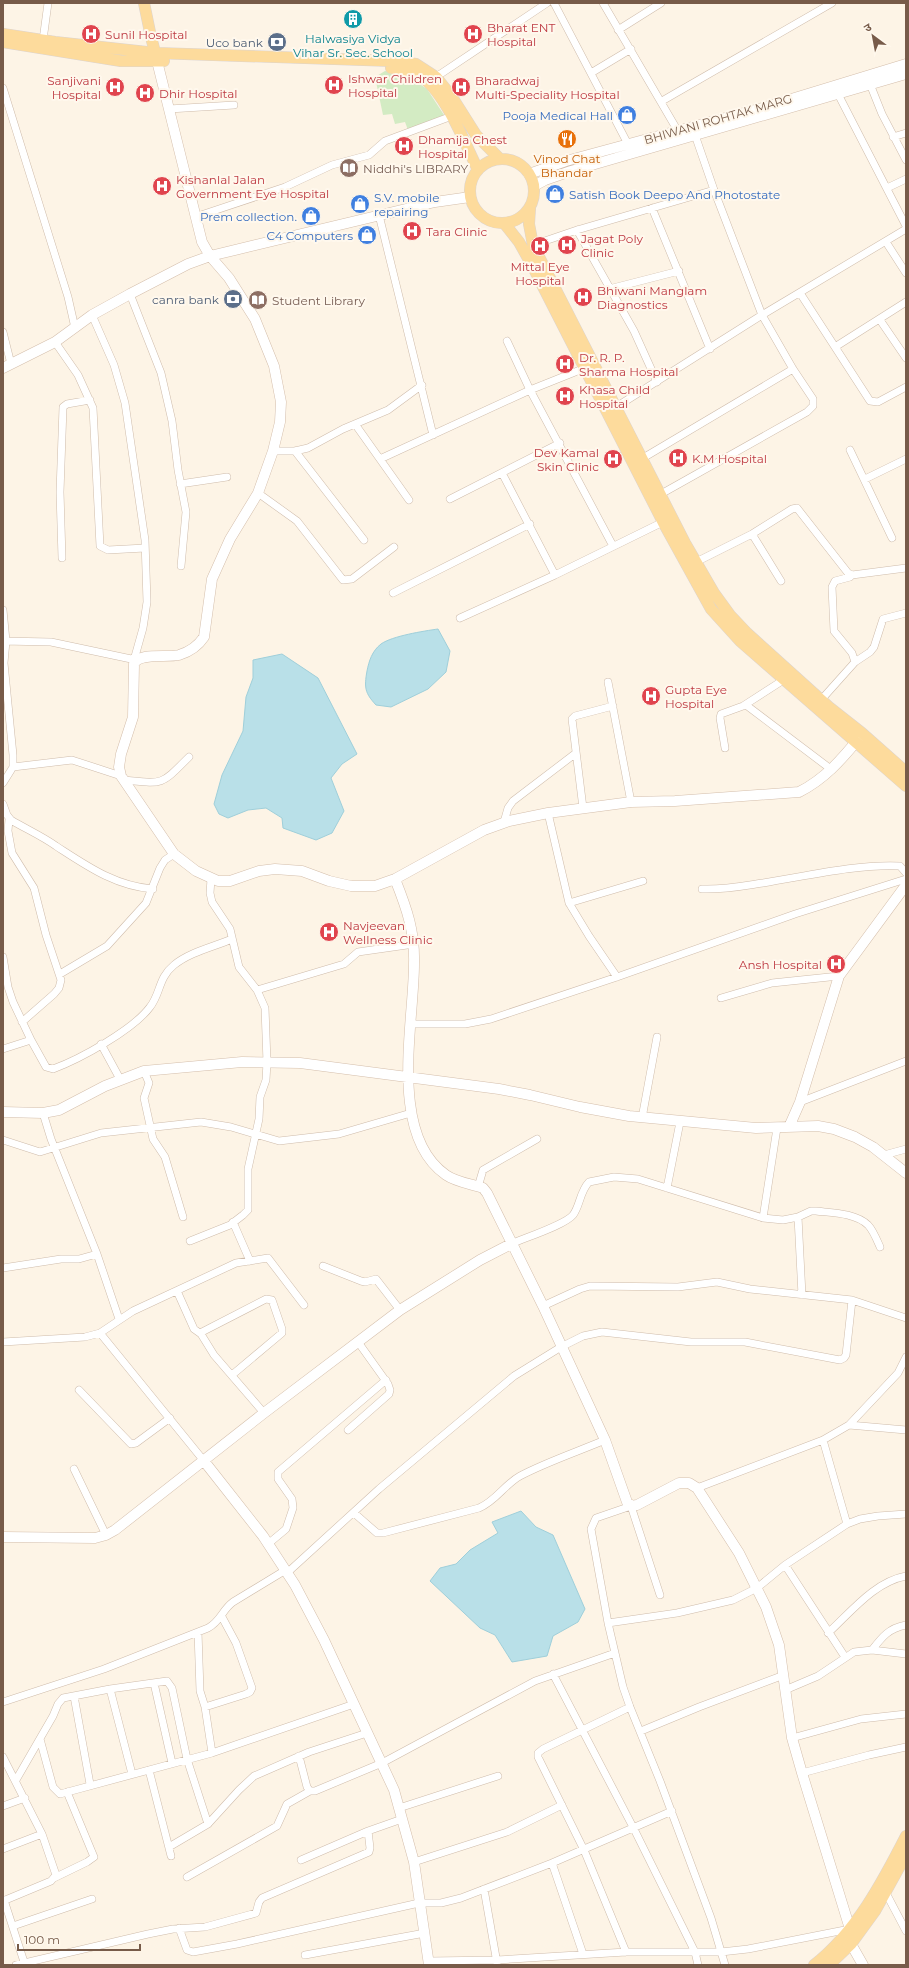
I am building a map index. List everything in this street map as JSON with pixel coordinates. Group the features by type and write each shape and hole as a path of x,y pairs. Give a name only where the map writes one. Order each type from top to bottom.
{"main road":[{"path":"144,3 157,57"},
{"path":"3,34 157,57 402,70 419,75 430,84 452,116 478,170"},
{"path":"3,42 121,61 157,57 393,61 416,64 436,77 452,97 476,135 500,159"},
{"path":"530,208 519,219 504,223 495,223 482,216 473,206 470,197 470,188 473,178 478,170 492,161 500,159 517,162 530,174 534,186 529,224 533,245 696,562 714,593 730,615 747,633 821,700 906,786"},
{"path":"504,223 519,242 530,262 633,465 711,609 740,641 785,679 859,738 906,772"},
{"path":"814,1965 850,1929 869,1903 906,1836"},
{"path":"829,1965 851,1944 886,1893 905,1860"}],"street":[{"path":"43,40 48,3"},
{"path":"436,77 547,3"},
{"path":"534,186 555,176 630,149 554,3"},
{"path":"603,3 662,101 680,135 695,135 906,74"},
{"path":"618,30 661,3"},
{"path":"662,101 832,3"},
{"path":"590,73 631,49"},
{"path":"4,641 51,642 135,660 142,657 180,655 194,647 204,637 212,579 230,539 258,493 273,452 280,422 280,402 274,366 255,319 229,278 210,256 202,242 157,57"},
{"name":"BHIWANI ROHTAK MARG","path":"530,174 566,161 630,149 680,135 906,64"},
{"path":"870,84 893,137 906,160"},
{"path":"3,88 68,297 75,328"},
{"path":"616,407 762,315 886,242 906,227 838,94"},
{"path":"169,109 234,105"},
{"path":"195,218 285,187 332,165 369,155 385,141 452,116"},
{"path":"893,137 906,133"},
{"path":"661,494 812,408 814,403 812,395 793,369 762,315 714,190 695,135"},
{"path":"887,188 906,179"},
{"path":"533,245 577,230 714,190"},
{"path":"3,332 7,366 55,342 92,315 188,264 210,256 378,215 435,202 470,197"},
{"path":"652,208 710,349"},
{"path":"378,215 422,385 433,435"},
{"path":"577,230 634,331 657,382"},
{"path":"886,242 906,273"},
{"path":"609,289 679,271"},
{"path":"800,293 862,390 872,402 878,402 906,387"},
{"path":"130,294 161,373 172,421 186,518 181,566"},
{"path":"835,347 880,320 906,302"},
{"path":"92,315 114,365 125,404 146,548 146,616 133,669 133,717 121,754 119,767 122,778 174,854 190,868 211,880 230,881 259,870 275,869 302,871 329,881 351,886 375,886 395,879 484,830 504,822 548,813 631,802 793,793 812,785 832,770 859,738"},
{"path":"880,320 906,358"},
{"path":"507,341 530,390 560,443 613,546"},
{"path":"55,342 78,375 90,400 94,418 100,546 108,550 146,548"},
{"path":"380,459 530,390 585,368"},
{"path":"633,465 793,369"},
{"path":"273,452 295,451 308,448 355,424 388,410 422,385"},
{"path":"62,558 60,492 63,407 67,404 90,400"},
{"path":"355,424 409,500"},
{"path":"450,499 560,443"},
{"path":"850,450 892,538"},
{"path":"295,451 364,540"},
{"path":"865,479 906,459"},
{"path":"502,473 530,524 555,575"},
{"path":"180,484 227,477"},
{"path":"258,493 298,521 343,580 352,579 394,547"},
{"path":"696,562 752,534 792,508 798,508 846,572 852,575"},
{"path":"460,618 555,575 663,522"},
{"path":"392,593 530,524"},
{"path":"752,534 782,581"},
{"path":"855,662 852,653 834,631 832,587 835,581 850,578 852,575 906,568"},
{"path":"3,610 4,664 13,767 3,782"},
{"path":"821,700 855,662 871,651 884,620 906,613"},
{"path":"725,748 720,716 724,713 746,705 785,679"},
{"path":"608,682 631,802"},
{"path":"746,705 832,770"},
{"path":"583,808 572,719 573,717 613,706"},
{"path":"504,822 508,808 513,801 576,753"},
{"path":"13,767 72,760 122,778 160,783 170,776 189,757"},
{"path":"3,804 9,819 8,830 12,853 34,888 46,935 61,980 59,988 48,1000 22,1022"},
{"path":"548,813 569,903 617,977"},
{"path":"9,819 57,846 99,873 130,886 153,889"},
{"path":"60,974 107,946 146,902 153,889 163,862 174,854"},
{"path":"702,889 723,889 825,873 876,867 900,866 906,873"},
{"path":"395,879 409,913 414,944 409,1077 411,1113 422,1146 434,1164 451,1178 484,1189 487,1193 543,1306 561,1348 606,1440 625,1497 631,1506 660,1595"},
{"path":"410,1024 435,1025 476,1022 617,977 795,914 906,879"},
{"path":"190,1241 233,1222 248,1210 248,1169 259,1119 260,1097 266,1083 267,1062 265,1008 257,990 239,966 229,927 211,899 211,880"},
{"path":"569,903 643,881"},
{"path":"789,1127 800,1102 839,976 906,885"},
{"path":"3,957 10,995 31,1040 46,1067 50,1069 72,1061 101,1044 144,1015 155,999 162,979 173,966 189,956 232,939"},
{"path":"257,990 344,964 358,952 414,944"},
{"path":"721,998 772,983 839,976"},
{"path":"642,1118 657,1037"},
{"path":"3,1049 31,1040"},
{"path":"101,1044 120,1079"},
{"path":"800,1102 906,1061"},
{"path":"3,1112 42,1113 71,1105 120,1079 144,1071 242,1062 300,1063 522,1093 580,1108 642,1118 756,1128 818,1126 834,1128 855,1136 906,1173"},
{"path":"144,1071 149,1083 144,1098 154,1139 165,1157 183,1217"},
{"path":"42,1113 98,1254 119,1319"},
{"path":"3,1140 15,1143 36,1152 56,1148 101,1133 152,1126 200,1122 221,1124 279,1141 334,1135 411,1113"},
{"path":"667,1188 680,1122"},
{"path":"763,1218 777,1128"},
{"path":"478,1187 483,1170 537,1140"},
{"path":"884,1156 906,1150"},
{"path":"3,1537 95,1538 106,1535 115,1530 264,1412 400,1310 480,1260 511,1244 554,1226 572,1216 584,1189 592,1181 614,1177 626,1177 667,1188 763,1218 783,1220 798,1218 811,1211 848,1216 860,1219 869,1226 880,1247"},
{"path":"798,1218 802,1295"},
{"path":"233,1222 250,1261"},
{"path":"3,1268 49,1261 79,1259 98,1254"},
{"path":"3,1342 85,1337 100,1333 119,1319 236,1263 268,1258 304,1305"},
{"path":"323,1266 361,1281 376,1280 400,1310"},
{"path":"543,1306 580,1289 600,1285 678,1287 717,1282 750,1289 852,1300 906,1318"},
{"path":"176,1291 193,1327 200,1333 214,1355 264,1412"},
{"path":"200,1333 266,1298 272,1300 282,1333 232,1375"},
{"path":"3,1702 104,1669 215,1624 227,1607 233,1602 286,1572 354,1513 379,1489 514,1376 584,1336 602,1332 691,1342 745,1342 840,1360 846,1355 852,1300"},
{"path":"100,1333 170,1418 268,1544 303,1598 394,1790 414,1862 419,1903 426,1933 429,1963 497,1963 583,1954 626,1952 721,1952 748,1950 850,1929"},
{"path":"348,1430 389,1394 390,1387 358,1342"},
{"path":"697,1488 823,1440 849,1426 898,1373 906,1357"},
{"path":"898,1373 906,1373"},
{"path":"268,1544 286,1530 293,1508 292,1499 278,1479 278,1472 386,1380"},
{"path":"79,1390 131,1444 136,1443 170,1418"},
{"path":"849,1426 906,1430"},
{"path":"354,1513 378,1533 383,1533 479,1508 490,1504 505,1488 521,1476 606,1440"},
{"path":"823,1440 847,1524"},
{"path":"74,1469 106,1535"},
{"path":"725,1965 711,1918 672,1811 641,1731 630,1707 608,1623 591,1529 596,1518 631,1506 643,1504 679,1483 689,1484 697,1488 739,1553 766,1607 779,1645 792,1738 850,1929 851,1944 863,1965"},
{"path":"608,1623 677,1613 726,1602 741,1597 757,1588 785,1565 847,1524 860,1519 906,1514"},
{"path":"785,1565 828,1633 845,1656"},
{"path":"828,1633 875,1589 886,1582 906,1576"},
{"path":"205,1707 246,1694 250,1692 252,1688 236,1643 222,1616"},
{"path":"872,1650 881,1638 891,1629 906,1625"},
{"path":"198,1632 200,1691 205,1707 212,1753"},
{"path":"786,1690 818,1676 845,1656 858,1650 906,1654"},
{"path":"187,1877 277,1826 287,1804 310,1791 315,1791 382,1763 515,1691 553,1674 615,1654"},
{"path":"553,1674 634,1828 695,1952 698,1965"},
{"path":"641,1731 706,1704 784,1675"},
{"path":"16,1780 53,1716 59,1701 110,1688 166,1681 172,1688 187,1759 208,1824"},
{"path":"154,1683 172,1763"},
{"path":"110,1688 132,1774"},
{"path":"74,1696 90,1784"},
{"path":"40,1739 53,1788 60,1794 90,1784 212,1753 354,1704"},
{"path":"626,1952 584,1850 539,1761 538,1753 630,1707"},
{"path":"792,1738 866,1718 906,1714"},
{"path":"169,1847 208,1824 238,1790 254,1776 299,1756 367,1733"},
{"path":"802,1773 869,1755 906,1747"},
{"path":"299,1756 307,1787 310,1791"},
{"path":"3,1757 16,1780 42,1834 56,1871 54,1878"},
{"path":"149,1770 171,1856"},
{"path":"399,1808 498,1776"},
{"path":"25,1964 4,1901 87,1862 94,1857 67,1792"},
{"path":"3,1806 25,1798"},
{"path":"414,1862 508,1832 562,1805"},
{"path":"179,1928 187,1950 193,1952 237,1944 419,1903 450,1902 584,1850 672,1811"},
{"path":"301,1860 368,1831 402,1819"},
{"path":"16,1965 179,1928 204,1927 256,1913 259,1902 262,1898 369,1852 368,1831"},
{"path":"3,1849 42,1834"},
{"path":"552,1863 583,1954"},
{"path":"484,1889 497,1963"},
{"path":"886,1893 906,1931"},
{"path":"13,1926 92,1899"},
{"path":"305,1955 426,1933"}],"green space":[{"path":"385,71 406,75 427,89 444,115 408,130 405,122 395,124 392,114 383,115 375,77"}],"water":[{"path":"438,629 450,651 446,672 428,689 391,707 376,705 366,690 366,677 371,656 375,650 386,641 408,634"},
{"path":"282,654 318,678 357,754 342,764 331,778 344,811 332,833 316,840 283,828 282,818 266,808 248,810 228,818 219,814 214,804 222,775 243,731 246,697 253,678 253,660"},
{"path":"521,1511 536,1527 553,1535 585,1609 578,1622 553,1636 547,1656 512,1662 495,1635 480,1628 430,1581 440,1568 456,1564 470,1550 498,1533 492,1522"}],"place":[{"name":"Halwasiya Vidya Vihar Sr. Sec. School","path":"353,19"},
{"name":"Sunil Hospital","path":"91,34"},
{"name":"Bharat ENT Hospital","path":"473,34"},
{"name":"Uco bank","path":"277,42"},
{"name":"Ishwar Children Hospital","path":"334,85"},
{"name":"Sanjivani Hospital","path":"115,87"},
{"name":"Bharadwaj Multi-Speciality Hospital","path":"461,87"},
{"name":"Dhir Hospital","path":"145,93"},
{"name":"Pooja Medical Hall","path":"627,115"},
{"name":"Vinod Chat Bhandar","path":"567,139"},
{"name":"Dhamija Chest Hospital","path":"404,146"},
{"name":"Niddhi's LIBRARY","path":"349,168"},
{"name":"Kishanlal Jalan Government Eye Hospital","path":"162,186"},
{"name":"Satish Book Deepo And Photostate","path":"555,194"},
{"name":"S.V. mobile repairing","path":"360,204"},
{"name":"Prem collection.","path":"311,216"},
{"name":"Tara Clinic","path":"412,231"},
{"name":"C4 Computers","path":"367,235"},
{"name":"Jagat Poly Clinic","path":"567,245"},
{"name":"Mittal Eye Hospital","path":"540,246"},
{"name":"Bhiwani Manglam Diagnostics","path":"583,297"},
{"name":"canra bank","path":"233,299"},
{"name":"Student Library","path":"258,300"},
{"name":"Dr. R. P. Sharma Hospital","path":"565,364"},
{"name":"Khasa Child Hospital","path":"565,396"},
{"name":"K.M Hospital","path":"678,458"},
{"name":"Dev Kamal Skin Clinic","path":"613,459"},
{"name":"Gupta Eye Hospital","path":"651,696"},
{"name":"Navjeevan Wellness Clinic","path":"329,932"},
{"name":"Ansh Hospital","path":"836,964"}]}
